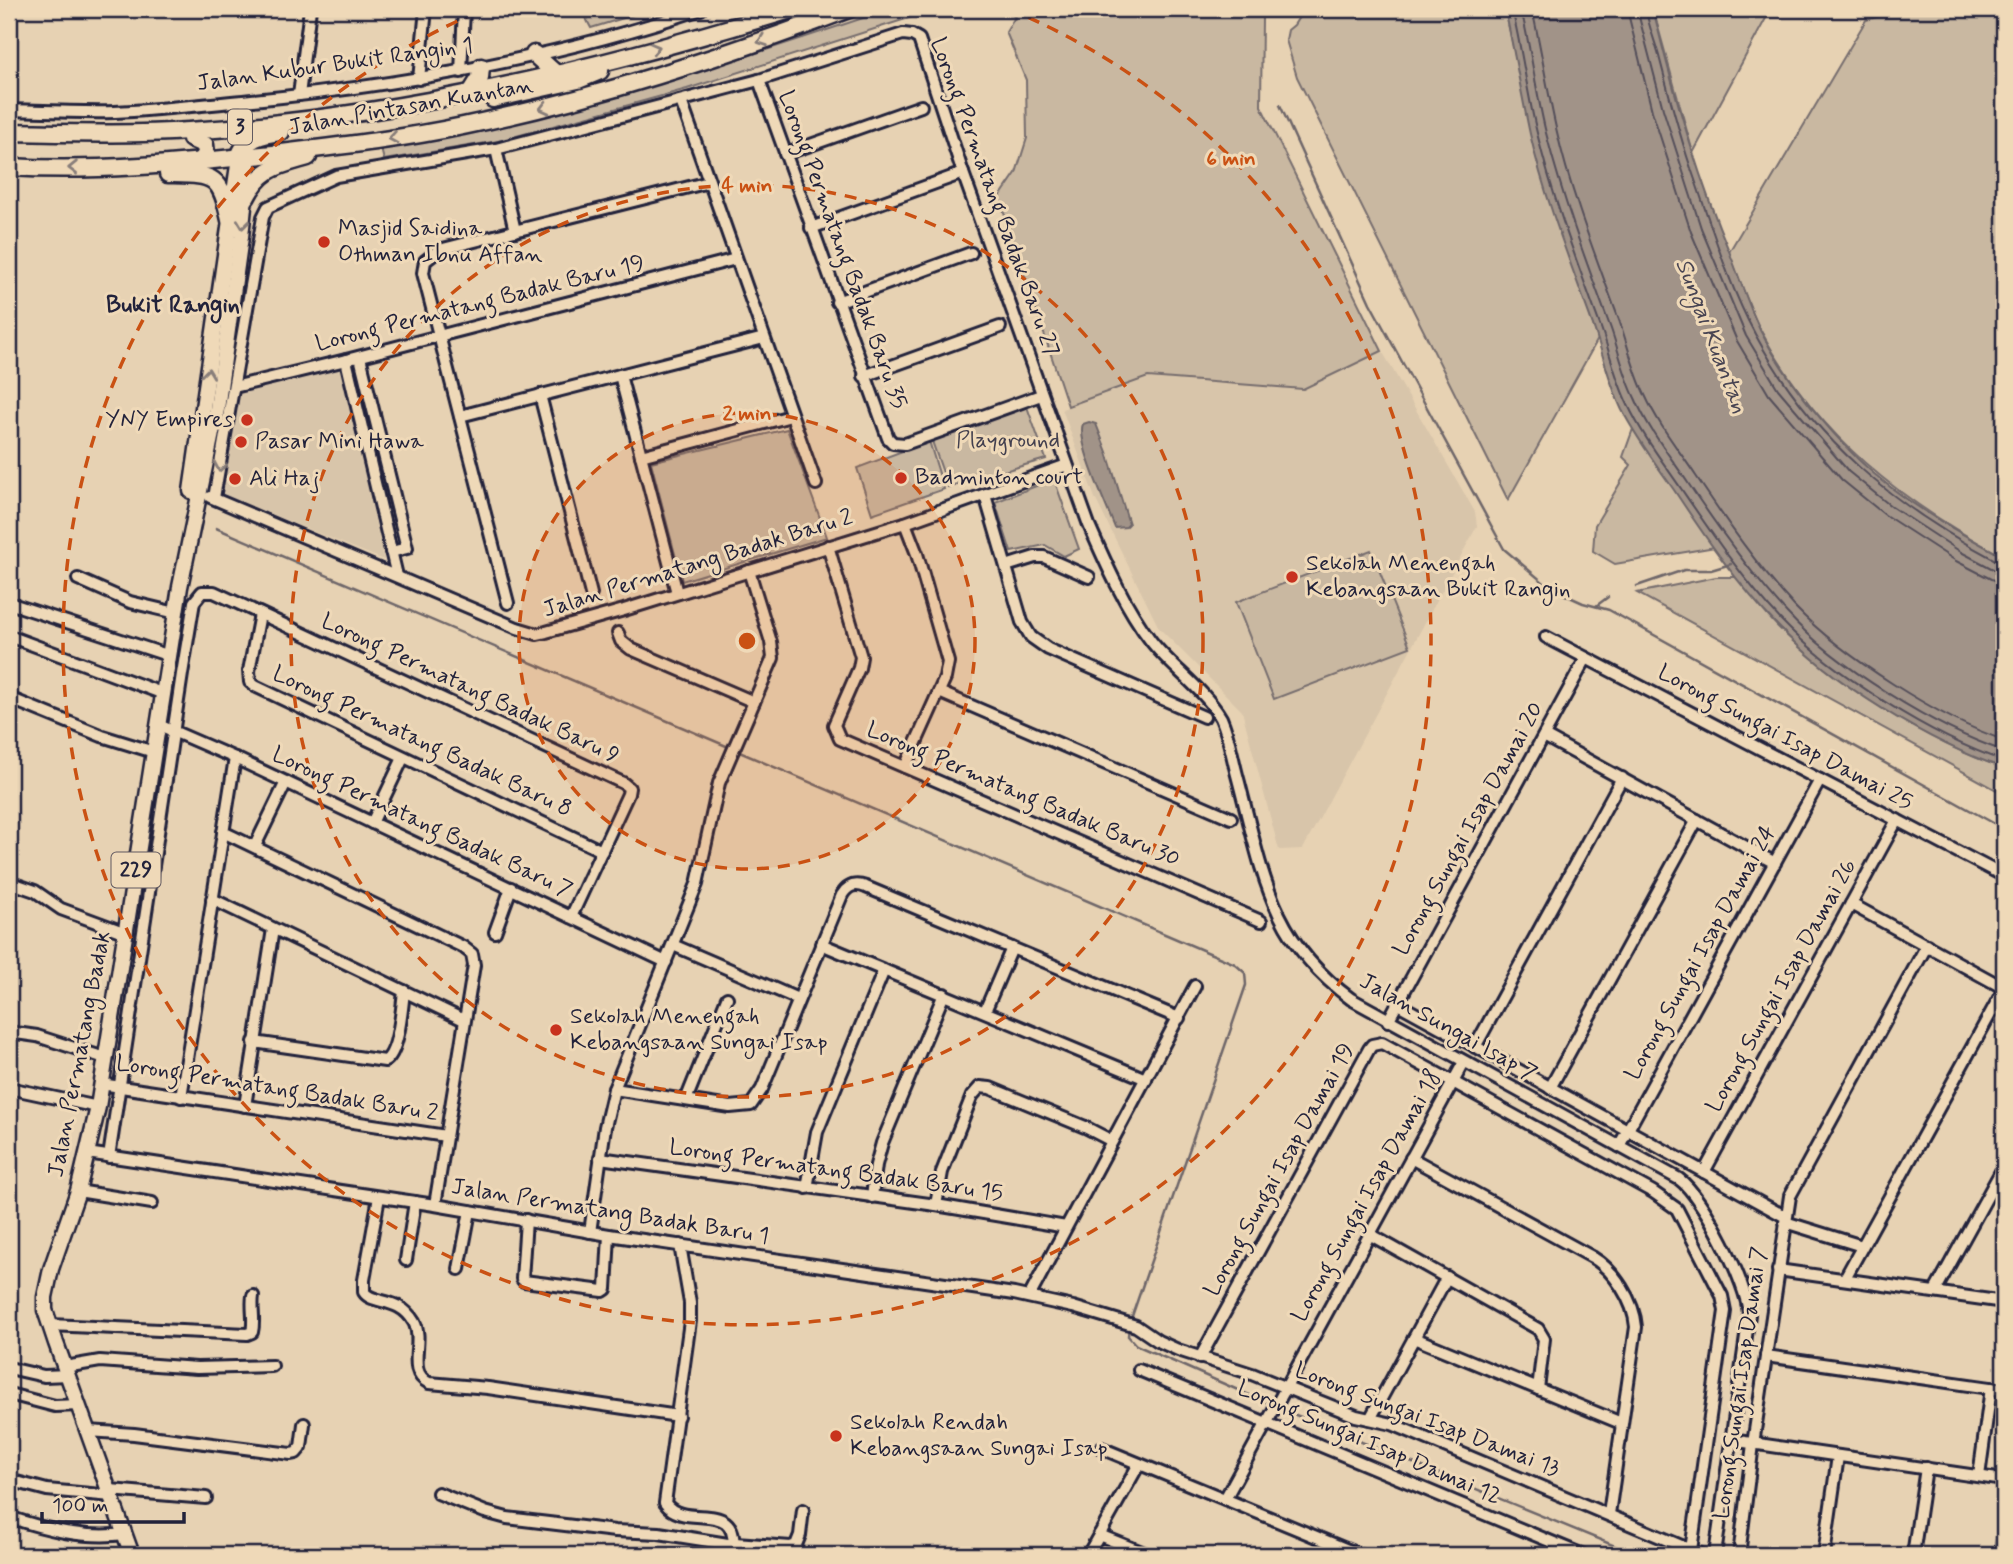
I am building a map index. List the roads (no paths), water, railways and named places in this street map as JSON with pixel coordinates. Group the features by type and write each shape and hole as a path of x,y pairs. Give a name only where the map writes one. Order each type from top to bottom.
{"highway":[{"name":"Jalan Pintasan Kuantan","path":"9,134 120,134 253,125 381,110 470,94 628,55 793,9"},
{"name":"Jalan Pintasan Kuantan","path":"9,167 111,167 200,162 244,153 347,145 460,127 572,100 719,57 849,9"},
{"path":"534,54 555,73"},
{"path":"9,134 123,142 225,136 235,138 244,153 264,135 399,116 516,94 593,74 628,55"},
{"path":"470,94 480,78 481,67"},
{"path":"191,139 205,145 206,154 200,162"},
{"path":"246,198 257,178 265,171 347,145"},
{"path":"111,167 207,176 220,185 230,220"}],"main road":[{"name":"Jalan Permatang Badak","path":"195,491 217,409 246,198 244,153"},
{"name":"Jalan Permatang Badak","path":"132,1555 50,1325 45,1310 45,1297 51,1269 78,1191 98,1107 195,491 230,220 244,153"}],"street":[{"path":"299,95 310,9"},
{"path":"419,79 426,9"},
{"path":"461,72 464,9"},
{"name":"Jalan Kubur Bukit Rangin 1","path":"9,110 130,111 299,95 419,79 581,45 701,9"},
{"name":"Lorong Permatang Badak Baru 27","path":"214,498 263,216 268,206 336,176 496,149 759,80 903,34 919,39 963,173 1067,465"},
{"name":"Lorong Permatang Badak Baru 35","path":"759,80 884,432 893,443 905,444 1041,396"},
{"path":"681,101 816,484"},
{"path":"785,154 921,106"},
{"path":"496,149 515,231"},
{"path":"811,228 963,173"},
{"path":"508,603 423,272 425,261 439,250 709,181"},
{"path":"837,302 971,253"},
{"name":"Lorong Permatang Badak Baru 19","path":"234,387 736,259"},
{"path":"864,376 1000,327"},
{"path":"460,416 764,338"},
{"path":"360,357 407,548 391,552"},
{"path":"346,360 397,576"},
{"path":"620,374 677,593"},
{"path":"540,395 591,594"},
{"path":"641,456 791,416"},
{"name":"Jalan Permatang Badak Baru 2","path":"195,491 517,628 537,634 905,523 1067,465"},
{"name":"Jalan Sungai Isap 7","path":"1067,465 1097,544 1143,629 1221,718 1269,891 1282,922 1304,956 1336,988 1388,1021 1679,1179 1692,1189 1747,1295 1748,1324 1715,1555"},
{"path":"985,495 1022,622 1031,637 1038,644 1204,717"},
{"path":"905,523 947,654 948,670 905,767"},
{"name":"Lorong Permatang Badak Baru 30","path":"828,547 861,657 859,668 834,725 840,739 1261,921"},
{"path":"1006,566 1044,557 1089,577"},
{"path":"590,1232 600,1158 614,1089 697,884 719,783 770,665 773,650 749,571"},
{"path":"78,579 130,602 176,613"},
{"name":"Lorong Permatang Badak Baru 9","path":"174,732 194,602 201,592 214,592 629,788 571,917"},
{"path":"9,603 170,656"},
{"name":"Lorong Permatang Badak Baru 8","path":"260,614 248,671 250,682 261,690 601,851"},
{"path":"618,633 621,641 631,649 754,702"},
{"path":"9,636 164,694"},
{"name":"Lorong Sungai Isap Damai 25","path":"1545,636 2004,876"},
{"name":"Lorong Sungai Isap Damai 20","path":"1388,1021 1586,658"},
{"path":"939,692 1231,818"},
{"path":"9,698 103,736 154,752"},
{"name":"Lorong Permatang Badak Baru 7","path":"159,725 235,758 666,962"},
{"path":"109,1157 174,732"},
{"path":"1544,736 1774,863"},
{"path":"181,1097 235,758"},
{"path":"373,823 403,758"},
{"path":"1475,1046 1622,778"},
{"name":"Lorong Sungai Isap Damai 24","path":"1619,1146 1820,780"},
{"path":"255,846 286,782"},
{"path":"1550,1088 1697,820"},
{"name":"Lorong Sungai Isap Damai 26","path":"1704,1172 1897,820"},
{"path":"223,832 472,954 474,965 435,1205"},
{"path":"9,883 35,891 61,909 126,933"},
{"path":"614,1089 738,1107 745,1107 755,1101 842,895 854,884 1179,1018"},
{"path":"495,932 511,888"},
{"path":"212,899 464,1020"},
{"path":"1845,1278 2004,988 1851,904"},
{"path":"244,1106 273,929"},
{"path":"821,944 1146,1079"},
{"path":"673,945 799,999"},
{"name":"Lorong Sungai Isap Damai 7","path":"1739,1555 1785,1220 1793,1188 1927,945"},
{"path":"985,1011 1012,947"},
{"path":"807,1188 817,1132 884,970"},
{"path":"1029,1297 1195,986"},
{"path":"254,1042 385,1061 390,1058 394,1049 404,991"},
{"path":"872,1197 882,1143 944,994"},
{"path":"686,1100 727,998"},
{"path":"1398,1004 1704,1172 1785,1220 1862,1246"},
{"path":"9,1031 37,1036 105,1058"},
{"name":"Lorong Sungai Isap Damai 19","path":"1200,1358 1372,1045 1382,1043 1672,1203 1681,1216 1724,1304 1691,1550"},
{"name":"Lorong Sungai Isap Damai 18","path":"1225,1499 1464,1062"},
{"name":"Lorong Permatang Badak Baru 2","path":"101,1084 446,1136"},
{"path":"936,1205 942,1172 972,1096 979,1087 990,1087 1112,1141"},
{"path":"9,1088 98,1107"},
{"name":"Jalan Permatang Badak Baru 1","path":"87,1153 379,1196 608,1235 1029,1297 1136,1326"},
{"name":"Lorong Permatang Badak Baru 15","path":"600,1158 936,1205 1066,1227"},
{"path":"1411,1158 1592,1257 1612,1272 1632,1312 1636,1327 1609,1514"},
{"path":"1935,1291 2000,1182 2004,1166"},
{"path":"78,1191 152,1203"},
{"path":"379,1196 364,1292 371,1298 398,1305 415,1323 418,1330 417,1370 422,1379 678,1416"},
{"path":"406,1260 415,1202"},
{"path":"459,1269 470,1211"},
{"path":"526,1220 524,1281 603,1291 606,1289 608,1235"},
{"path":"1370,1234 1526,1320 1542,1334 1544,1346 1538,1389"},
{"path":"680,1245 690,1303 690,1321 665,1503 676,1512 723,1521 733,1530 734,1548"},
{"path":"1778,1270 2004,1302"},
{"path":"1370,1419 1447,1277"},
{"path":"50,1325 247,1334 252,1332 253,1328 253,1296"},
{"name":"Lorong Sungai Isap Damai 13","path":"1136,1326 1158,1341 1200,1358 1286,1387 1356,1416 1392,1424 1703,1555"},
{"path":"1414,1338 1622,1423"},
{"path":"1766,1356 2004,1390"},
{"path":"9,1368 44,1376 100,1361 197,1368 272,1366"},
{"name":"Lorong Sungai Isap Damai 12","path":"1139,1370 1583,1555"},
{"path":"1979,1476 1991,1388"},
{"path":"9,1394 55,1406 79,1405"},
{"path":"88,1431 291,1454 299,1451 304,1424"},
{"path":"1731,1440 2004,1480"},
{"path":"1101,1448 1360,1555"},
{"path":"1824,1555 1838,1456"},
{"path":"1088,1555 1139,1464"},
{"path":"1913,1555 1926,1468"},
{"path":"9,1480 47,1490 206,1498"},
{"path":"438,1493 506,1518 659,1534 734,1548 796,1545 803,1510"},
{"path":"9,1517 76,1535 103,1537 125,1534"},
{"path":"2001,1555 2004,1531"},
{"path":"1099,1535 1149,1555"}],"water":[{"name":"Sungai Kuantan","path":"1505,9 1653,9 1677,101 1706,192 1760,330 1770,348 1818,415 1875,475 1928,513 2004,557 2004,768 1913,727 1853,689 1799,647 1735,577 1640,441 1613,389 1543,182 1530,134"},
{"path":"1083,424 1096,424 1107,452 1129,524 1126,527 1115,528 1093,475 1082,432"}],"waterway":[{"path":"1280,105 1370,303 1504,549 1550,588 1583,603 1609,610 2004,829"},
{"path":"216,528 731,748"},
{"path":"1637,586 1684,570 1711,570 1731,564"},
{"path":"1596,606 1608,597"},
{"path":"737,751 1235,964 1245,973 1246,985 1131,1319"},
{"path":"1129,1326 1128,1336 1136,1345 1265,1402"},
{"path":"1286,1411 1637,1555"}],"place":[{"name":"Masjid Saidina Othman Ibnu Affan","path":"324,242"},
{"name":"YNY Empires","path":"247,420"},
{"name":"Pasar Mini Hawa","path":"241,442"},
{"name":"Badminton court","path":"901,478"},
{"name":"Ali Haj","path":"235,479"},
{"name":"Sekolah Menengah Kebangsaan Bukit Rangin","path":"1292,577"},
{"name":"Sekolah Menengah Kebangsaan Sungai Isap","path":"556,1030"},
{"name":"Sekolah Rendah Kebangsaan Sungai Isap","path":"836,1436"}],"district":[{"name":"Bukit Rangin","path":"173,305"}],"park label":[{"name":"Playground","path":"1008,441"}]}
